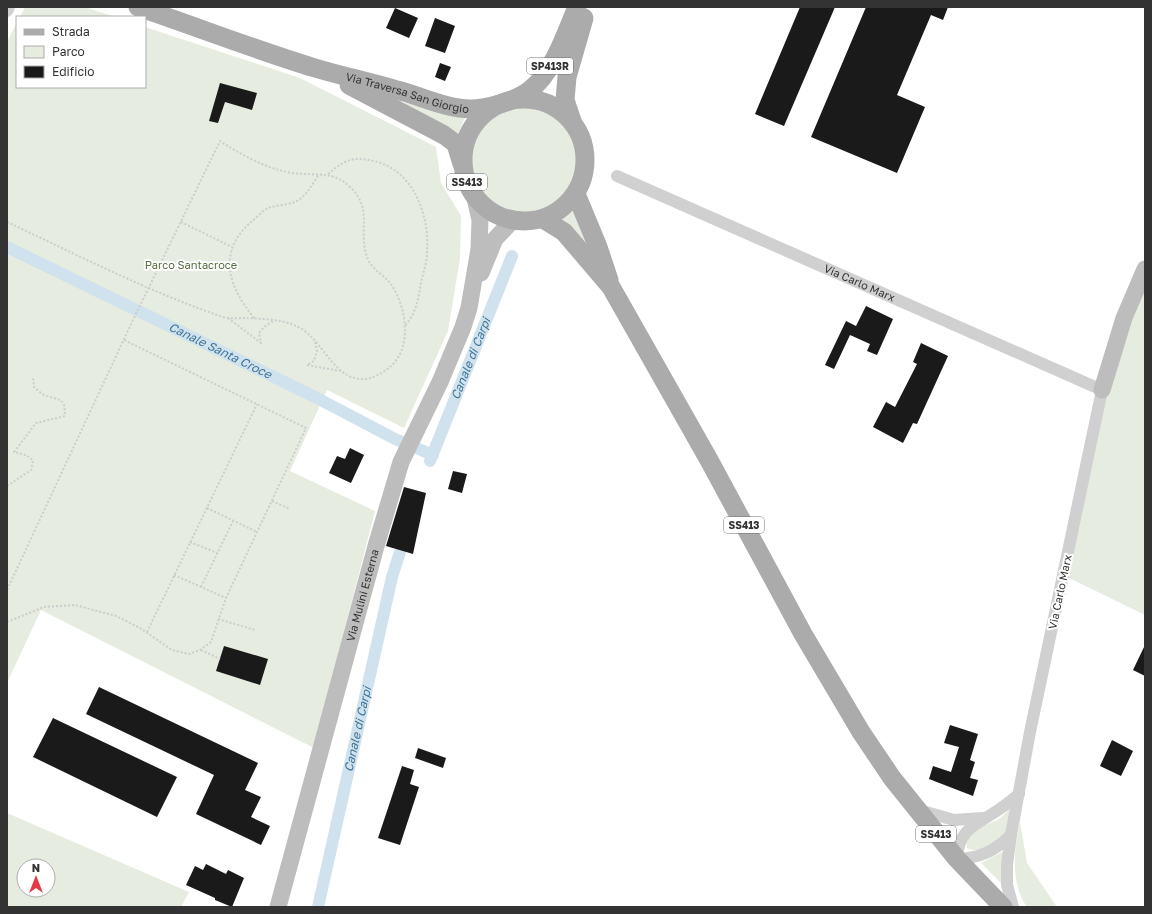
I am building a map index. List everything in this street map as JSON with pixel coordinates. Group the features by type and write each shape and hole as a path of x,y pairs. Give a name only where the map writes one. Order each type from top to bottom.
{"main road":[{"name":"Via Traversa San Giorgio","path":"138,7 315,68 400,90 443,104 470,109 500,104"},
{"name":"SP413R","path":"500,104 516,98 530,90 539,81 551,65 577,7"},
{"name":"SP413R","path":"572,121 565,100 567,77 588,7"},
{"name":"Via Traversa San Giorgio","path":"315,68 444,135 456,144 464,169"},
{"name":"SS413","path":"523,99 546,102 561,110 572,121 581,138 585,157 583,175 576,194 562,209 543,219 528,221 514,220 494,212 484,206 474,194 464,169 465,147 474,126 485,113 500,104 523,99"},
{"name":"Via Mulini Esterna","path":"473,293 479,249 480,220 474,194"},
{"name":"SS413","path":"576,194 598,247 611,287"},
{"name":"SS413","path":"543,219 564,232 611,287 709,460 803,634 861,732 914,808 957,859 1003,907"},
{"name":"Via Mulini Esterna","path":"278,907 376,546 402,462 463,328 473,293 495,240 514,220"},
{"name":"Via Carlo Marx","path":"1102,390 1124,318 1145,269"}],"street":[{"path":"7,11 9,7"},
{"name":"Via Carlo Marx","path":"617,176 1102,390 1011,836 1007,865 1007,885 1013,907"},
{"path":"1011,836 1001,846 989,853 972,858 957,859 958,846 966,831 1019,794"},
{"path":"914,808 934,816 954,820 986,818"}],"path":[{"path":"7,590 132,322 150,288 180,222 220,141 240,154 286,172 328,174 347,184 361,198 365,219 366,255 375,271 390,283 405,319 403,343 396,361 381,374 360,379 341,371 307,364 314,361 317,351 315,341"},
{"path":"328,174 348,159 364,159 387,164 401,174 413,190 422,208 427,230 427,254 413,317 404,328"},
{"path":"255,319 243,304 234,288 228,266 232,247 243,229 267,208 295,202 307,192 318,174"},
{"path":"7,222 150,288 226,318 261,342 260,333 264,326 273,321"},
{"path":"180,222 232,247"},
{"path":"226,318 273,321 296,326 306,332 315,341 341,371"},
{"path":"7,622 44,607 75,605 116,616 147,632 172,650 189,654 200,650 211,642 226,598 306,428 124,339"},
{"path":"7,486 31,470 33,460 26,455 14,452 36,423 66,416 66,406 59,398 43,394 34,387 33,376"},
{"path":"147,632 257,404"},
{"path":"272,501 290,509"},
{"path":"207,508 257,532"},
{"path":"200,587 233,521"},
{"path":"190,542 217,554"},
{"path":"174,575 226,598"},
{"path":"218,619 255,630"},
{"path":"7,634 7,649"},
{"path":"200,650 220,659"}],"green space":[{"path":"25,7 85,7 112,16 20,16"},
{"name":"Parco Santacroce","path":"16,24 16,88 146,88 146,27 300,78 436,147 441,183 461,216 460,258 448,331 404,428 327,390 290,471 375,511 314,748 41,610 7,683 7,42"},
{"path":"405,100 465,117 458,134 405,104"},
{"path":"524,108 544,112 553,116 561,123 568,131 572,140 576,160 572,180 568,189 561,197 553,204 544,208 524,212 504,208 495,204 487,197 480,189 476,180 472,160 476,140 480,131 487,123 495,116 504,112"},
{"path":"575,210 591,248 560,221"},
{"path":"1145,258 1145,615 1061,574 1138,274"},
{"path":"1012,806 1007,831 1000,839 983,849 972,850 967,848 969,836 973,832 999,819"},
{"path":"7,813 189,892 181,907 7,907"},
{"path":"1020,822 1027,863 1057,907 1027,907 1022,898 1018,887 1015,866 1016,843"},
{"path":"1004,851 1004,886 981,863"}],"building":[{"path":"800,7 835,7 784,126 755,114"},
{"path":"866,7 948,7 943,20 931,15 897,95 925,107 897,173 811,137"},
{"path":"395,8 418,18 409,38 386,28"},
{"path":"435,18 455,26 445,53 425,46"},
{"path":"440,63 451,67 445,81 435,77"},
{"path":"220,83 257,93 252,110 225,102 218,123 209,121"},
{"path":"866,306 893,319 877,355 867,351 870,344 850,335 834,369 825,365 846,321 856,326"},
{"path":"921,343 948,356 917,424 913,423 903,443 873,427 886,402 895,407 917,364 913,362"},
{"path":"350,448 364,455 351,483 329,473 337,456 345,459"},
{"path":"453,471 467,474 462,493 448,489"},
{"path":"404,487 426,493 413,554 386,546"},
{"path":"1145,645 1145,676 1133,670"},
{"path":"224,646 268,659 260,685 216,671"},
{"path":"99,687 258,763 245,790 261,797 251,817 270,826 261,845 196,814 214,775 86,714"},
{"path":"53,718 177,777 157,817 33,757"},
{"path":"950,725 978,734 970,760 975,762 970,778 978,780 973,796 929,779 933,766 951,772 959,747 944,743"},
{"path":"1112,740 1133,751 1121,776 1100,766"},
{"path":"418,748 446,758 443,768 415,758"},
{"path":"402,766 414,770 410,784 419,787 400,845 378,838"},
{"path":"206,864 226,874 228,870 244,878 232,907 186,885 195,866 203,870"}],"waterway":[{"name":"Canale Santa Croce","path":"7,247 315,397 395,439 433,455"},
{"name":"Canale di Carpi","path":"430,461 512,256"},
{"name":"Canale di Carpi","path":"318,907 392,577 400,552"}]}
